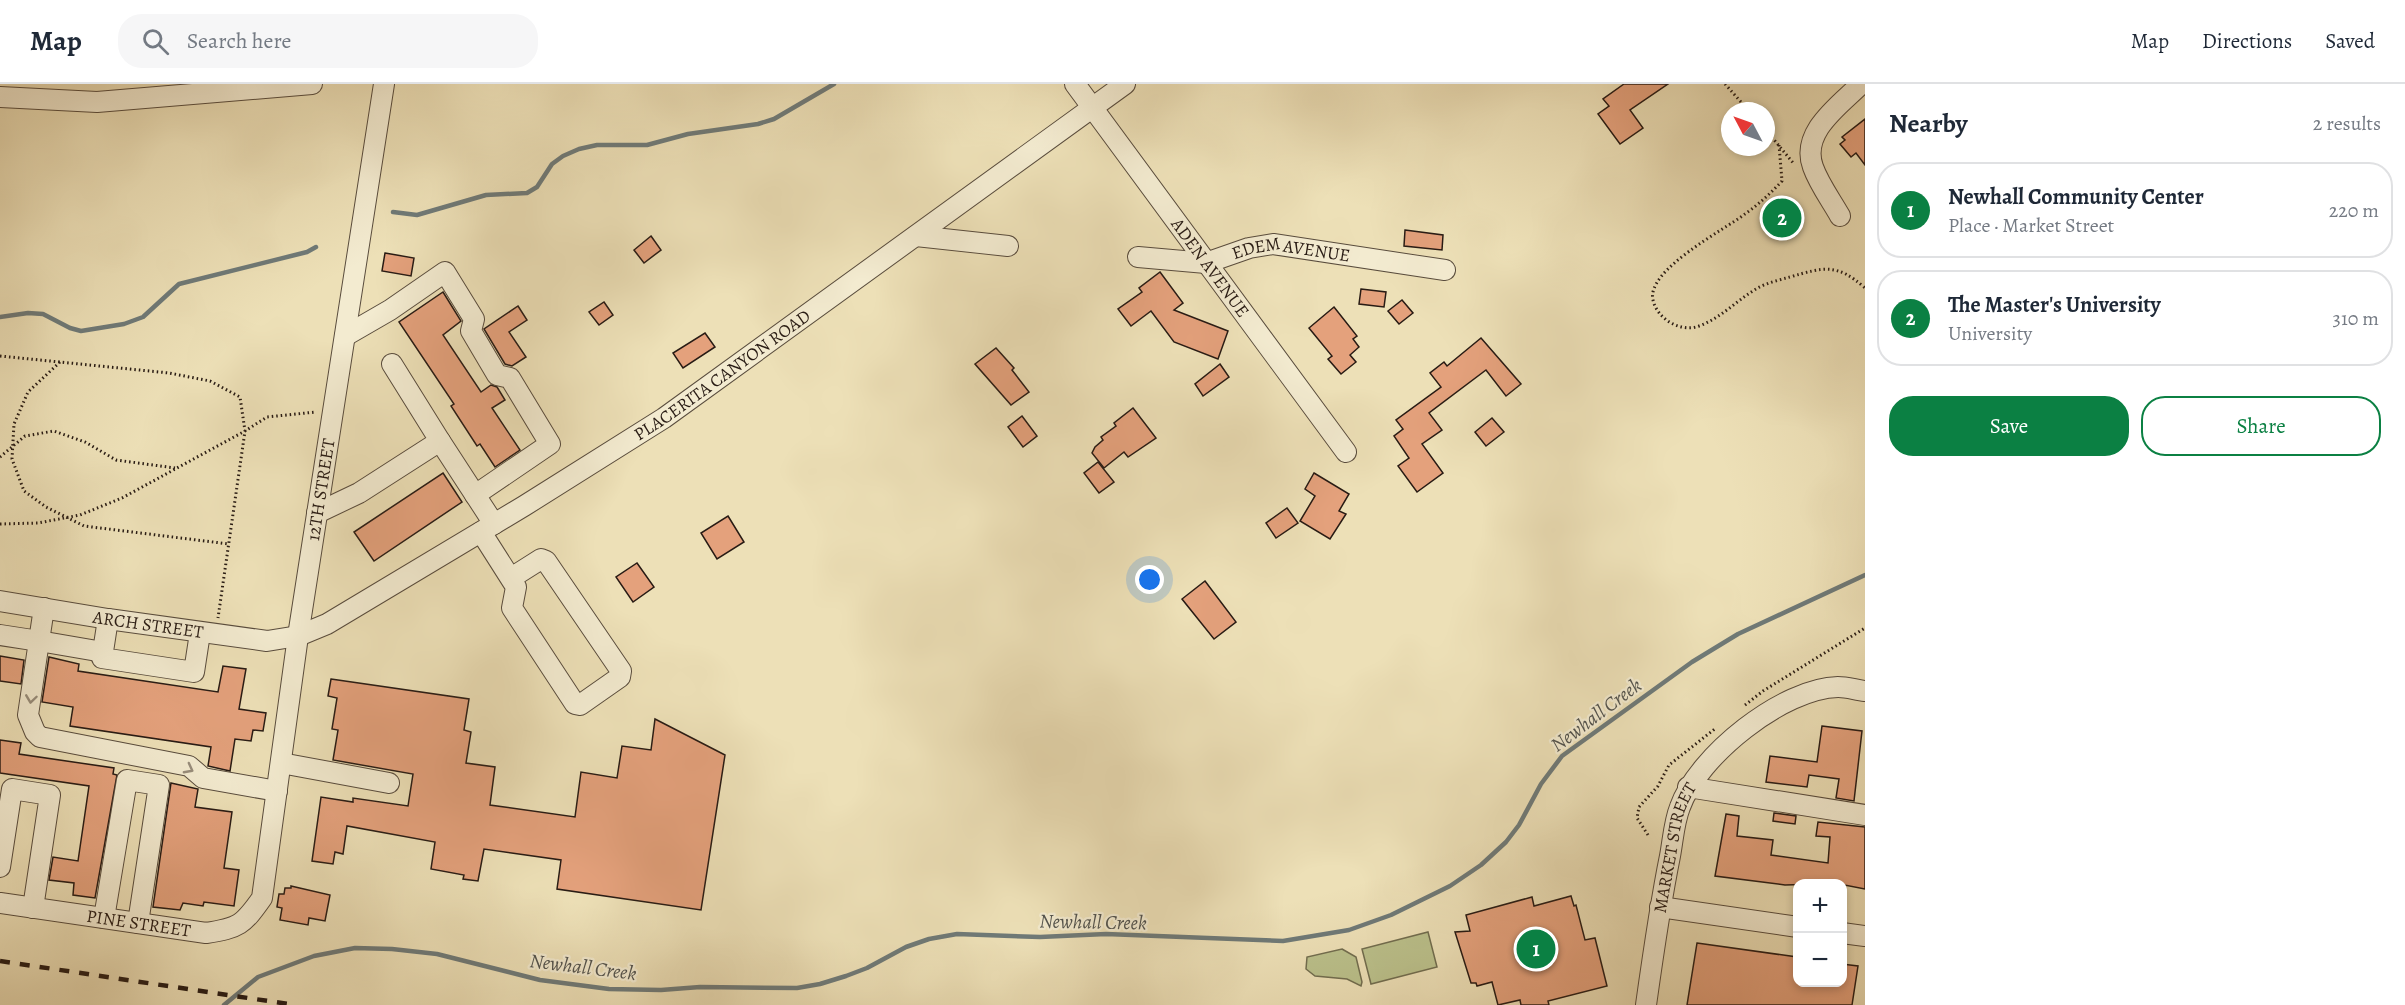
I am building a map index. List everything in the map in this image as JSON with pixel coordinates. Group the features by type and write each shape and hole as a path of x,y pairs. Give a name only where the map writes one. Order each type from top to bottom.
{"street":[{"path":"0,97 97,102 312,84"},
{"name":"12TH STREET","path":"262,898 298,636 384,84"},
{"name":"ADEN AVENUE","path":"1075,84 1346,452"},
{"name":"PLACERITA CANYON ROAD","path":"298,636 327,624 664,418 1125,84"},
{"path":"1840,216 1812,166 1811,146 1814,134 1823,121 1861,84"},
{"path":"916,236 1008,246"},
{"name":"EDEM AVENUE","path":"1138,257 1206,263 1250,248 1273,244 1445,270"},
{"path":"345,336 390,310 445,272 474,319 471,331 497,375 510,378 550,444 475,495"},
{"path":"392,364 475,495 487,528 511,578 516,587 512,608 575,704 580,705 620,677 621,671 546,561 541,559 511,578"},
{"path":"317,513 359,493 440,441"},
{"name":"ARCH STREET","path":"0,601 208,634 267,640 298,636"},
{"path":"44,608 28,715 34,732 40,737 189,766 202,778 277,791"},
{"path":"108,619 102,658 194,672 208,634"},
{"path":"3,636 103,652"},
{"name":"MARKET STREET","path":"1646,1005 1660,907 1679,808 1688,787 1724,747 1758,718 1805,694 1838,687 1865,691"},
{"path":"280,763 389,783"},
{"path":"104,918 127,780 159,785 138,923"},
{"path":"1688,787 1865,815"},
{"path":"0,867 12,789 50,795 33,908"},
{"name":"PINE STREET","path":"0,903 206,933 229,930 247,920 262,898"},
{"path":"1660,907 1793,926"},
{"path":"1847,934 1865,936"}],"path":[{"path":"1725,84 1741,102"},
{"path":"1775,140 1797,167 1812,166"},
{"path":"1779,145 1782,181 1764,201 1664,272 1652,290 1656,312 1677,325 1688,328 1698,327 1733,307 1756,288 1816,269 1827,268 1846,273 1865,288"},
{"path":"0,356 169,374 210,381 240,397 245,431 228,544 208,634"},
{"path":"60,362 28,392 14,424 12,459 24,491 65,518 84,526 228,544"},
{"path":"0,524 38,523 65,518 122,498 267,417 314,412 333,414"},
{"path":"0,457 25,436 54,431 85,442 116,460 177,468"},
{"path":"1648,835 1637,818 1639,807 1658,786"}],"green space":[{"path":"1428,932 1437,967 1371,984 1362,949"},
{"path":"1342,949 1356,957 1361,986 1347,979 1315,976 1306,969 1307,957"}],"building":[{"path":"1624,84 1668,84 1630,110 1643,128 1620,144 1598,114 1609,106 1603,99"},
{"path":"1865,119 1865,165 1856,153 1851,157 1840,144 1845,140 1842,137"},
{"path":"1405,230 1443,235 1442,250 1404,246"},
{"path":"651,236 661,250 644,263 634,250"},
{"path":"385,253 414,258 411,276 382,271"},
{"path":"1160,272 1183,303 1174,310 1228,331 1218,359 1174,342 1151,311 1131,326 1118,309 1142,292 1139,288"},
{"path":"1361,289 1386,292 1384,307 1359,304"},
{"path":"443,292 461,321 443,335 481,392 491,385 497,387 505,400 492,408 520,450 495,467 480,444 477,446 451,406 454,404 399,322"},
{"path":"1402,300 1413,313 1399,324 1388,311"},
{"path":"604,302 613,315 599,325 589,312"},
{"path":"518,306 527,320 509,332 526,357 512,366 505,364 484,329"},
{"path":"1334,307 1357,336 1353,339 1359,347 1350,355 1356,362 1341,374 1328,359 1332,356 1309,328"},
{"path":"705,333 715,347 683,368 673,353"},
{"path":"1481,338 1521,384 1506,396 1486,370 1429,413 1442,430 1422,444 1443,473 1417,492 1398,466 1409,458 1394,436 1403,429 1396,420 1441,387 1430,373 1444,362 1447,366"},
{"path":"996,348 1014,368 1012,370 1029,392 1011,405 975,364"},
{"path":"1220,364 1229,377 1203,396 1195,384"},
{"path":"1133,408 1156,438 1128,457 1124,452 1104,468 1092,453 1103,440 1101,437 1116,426 1114,423"},
{"path":"1022,416 1037,436 1023,447 1008,427"},
{"path":"1492,418 1504,432 1486,446 1475,432"},
{"path":"1098,462 1114,482 1099,493 1084,473"},
{"path":"443,473 462,502 374,561 354,532"},
{"path":"1314,473 1349,494 1339,511 1346,514 1330,539 1300,521 1315,496 1305,489"},
{"path":"1287,508 1298,523 1276,538 1266,523"},
{"path":"728,516 744,542 717,559 701,533"},
{"path":"637,563 654,587 633,602 616,577"},
{"path":"1205,581 1236,622 1214,639 1182,599"},
{"path":"0,656 24,660 21,684 0,681"},
{"path":"49,657 79,664 78,671 218,692 223,666 246,669 239,709 266,713 263,731 253,730 251,741 235,739 230,771 208,766 211,747 70,726 73,707 42,702"},
{"path":"331,679 469,699 464,730 471,732 466,763 495,767 490,805 575,817 581,772 617,778 622,746 651,750 655,719 725,755 701,910 557,889 561,860 484,849 478,881 463,879 464,875 431,869 435,842 347,826 343,854 335,852 333,864 312,861 321,797 353,802 353,798 408,806 413,774 333,760 338,730 332,729 337,698 328,696"},
{"path":"1822,726 1862,731 1854,801 1836,798 1839,779 1809,775 1807,787 1766,782 1770,756 1817,762"},
{"path":"0,740 21,743 19,754 114,768 113,774 117,775 95,898 73,895 74,883 49,880 53,857 78,861 89,786 0,773"},
{"path":"171,783 198,789 195,807 232,812 224,868 239,870 234,906 204,902 203,906 183,903 180,910 153,907"},
{"path":"1774,813 1796,816 1795,824 1773,821"},
{"path":"1726,814 1739,816 1737,836 1773,840 1771,855 1828,863 1830,837 1816,836 1818,822 1865,827 1865,889 1847,885 1847,879 1793,879 1793,885 1785,885 1715,876"},
{"path":"291,886 330,895 325,921 309,918 308,925 280,920 282,908 277,907 279,894 284,894 285,888 291,888"},
{"path":"1571,896 1574,906 1576,905 1585,940 1595,938 1607,986 1548,1001 1549,1005 1521,1005 1520,1000 1498,1005 1492,982 1477,986 1476,983 1471,983 1455,932 1470,931 1466,915 1532,897 1534,906"},
{"path":"1697,943 1793,956 1793,987 1847,987 1847,965 1858,966 1852,1005 1687,1005"}],"waterway":[{"path":"393,212 417,215 486,195 527,193 537,187 552,164 579,149 597,145 647,145 688,134 758,124 774,119 834,84"},
{"path":"0,317 28,313 43,314 81,331 124,324 143,317 179,284 307,252 316,247"},
{"name":"Newhall Creek","path":"224,1005 258,977 314,956 355,948 437,954 540,980 609,989 797,988 846,976 867,968 906,947 929,939 957,934 1040,937 1106,934 1283,941 1349,930 1391,915 1450,886 1481,865 1506,842 1519,825 1541,784 1562,756 1692,662 1738,634 1865,575"}],"railway":[{"path":"0,961 295,1005"}],"place":[{"name":"The Master's University","path":"1782,218"},
{"name":"Newhall Community Center","path":"1536,949"}]}
